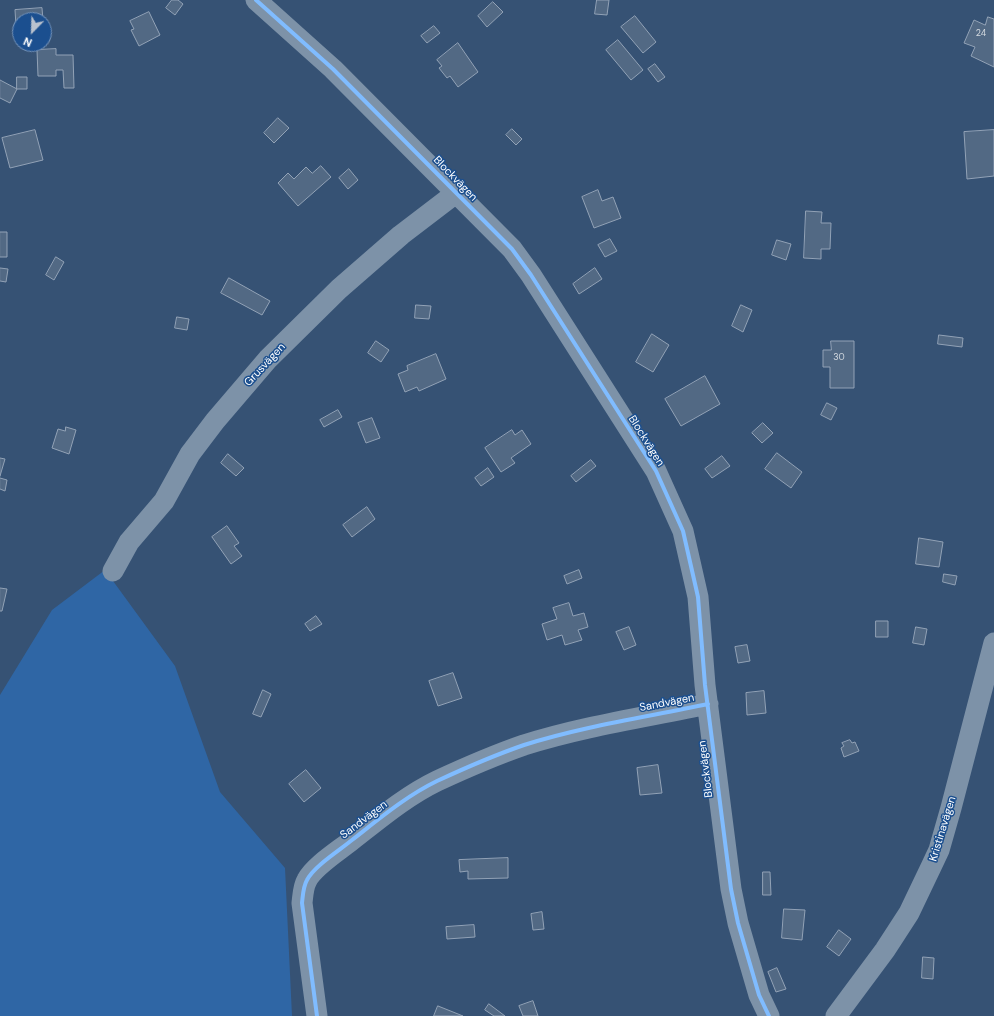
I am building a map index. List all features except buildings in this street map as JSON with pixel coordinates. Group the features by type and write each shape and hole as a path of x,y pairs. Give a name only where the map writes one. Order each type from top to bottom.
{"street":[{"name":"Blockvägen","path":"256,0 333,69 512,249 531,275 656,472 683,531 698,597 708,704 731,889 742,937 759,995 769,1016"},
{"name":"Grusvägen","path":"113,571 129,542 164,501 190,454 215,421 268,359 339,289 401,235 456,193"},
{"name":"Kristinavägen","path":"836,1016 885,950 909,913 939,850 994,643"},
{"name":"Sandvägen","path":"317,1016 302,903 304,887 308,878 324,862 385,814 417,793 436,782 486,761 524,746 574,732 708,704"}],"shaded area":[{"path":"105,570 175,666 220,792 285,868 292,1016 0,1016 0,695 52,610"}],"cycle path":[{"path":"256,0 333,69 512,249 531,275 656,471 683,531 698,597 705,685 731,889 738,923 759,995 769,1016"},
{"path":"317,1016 302,903 304,888 307,880 315,869 328,858 393,808 414,794 437,781 491,757 524,745 569,732 708,704"}]}
